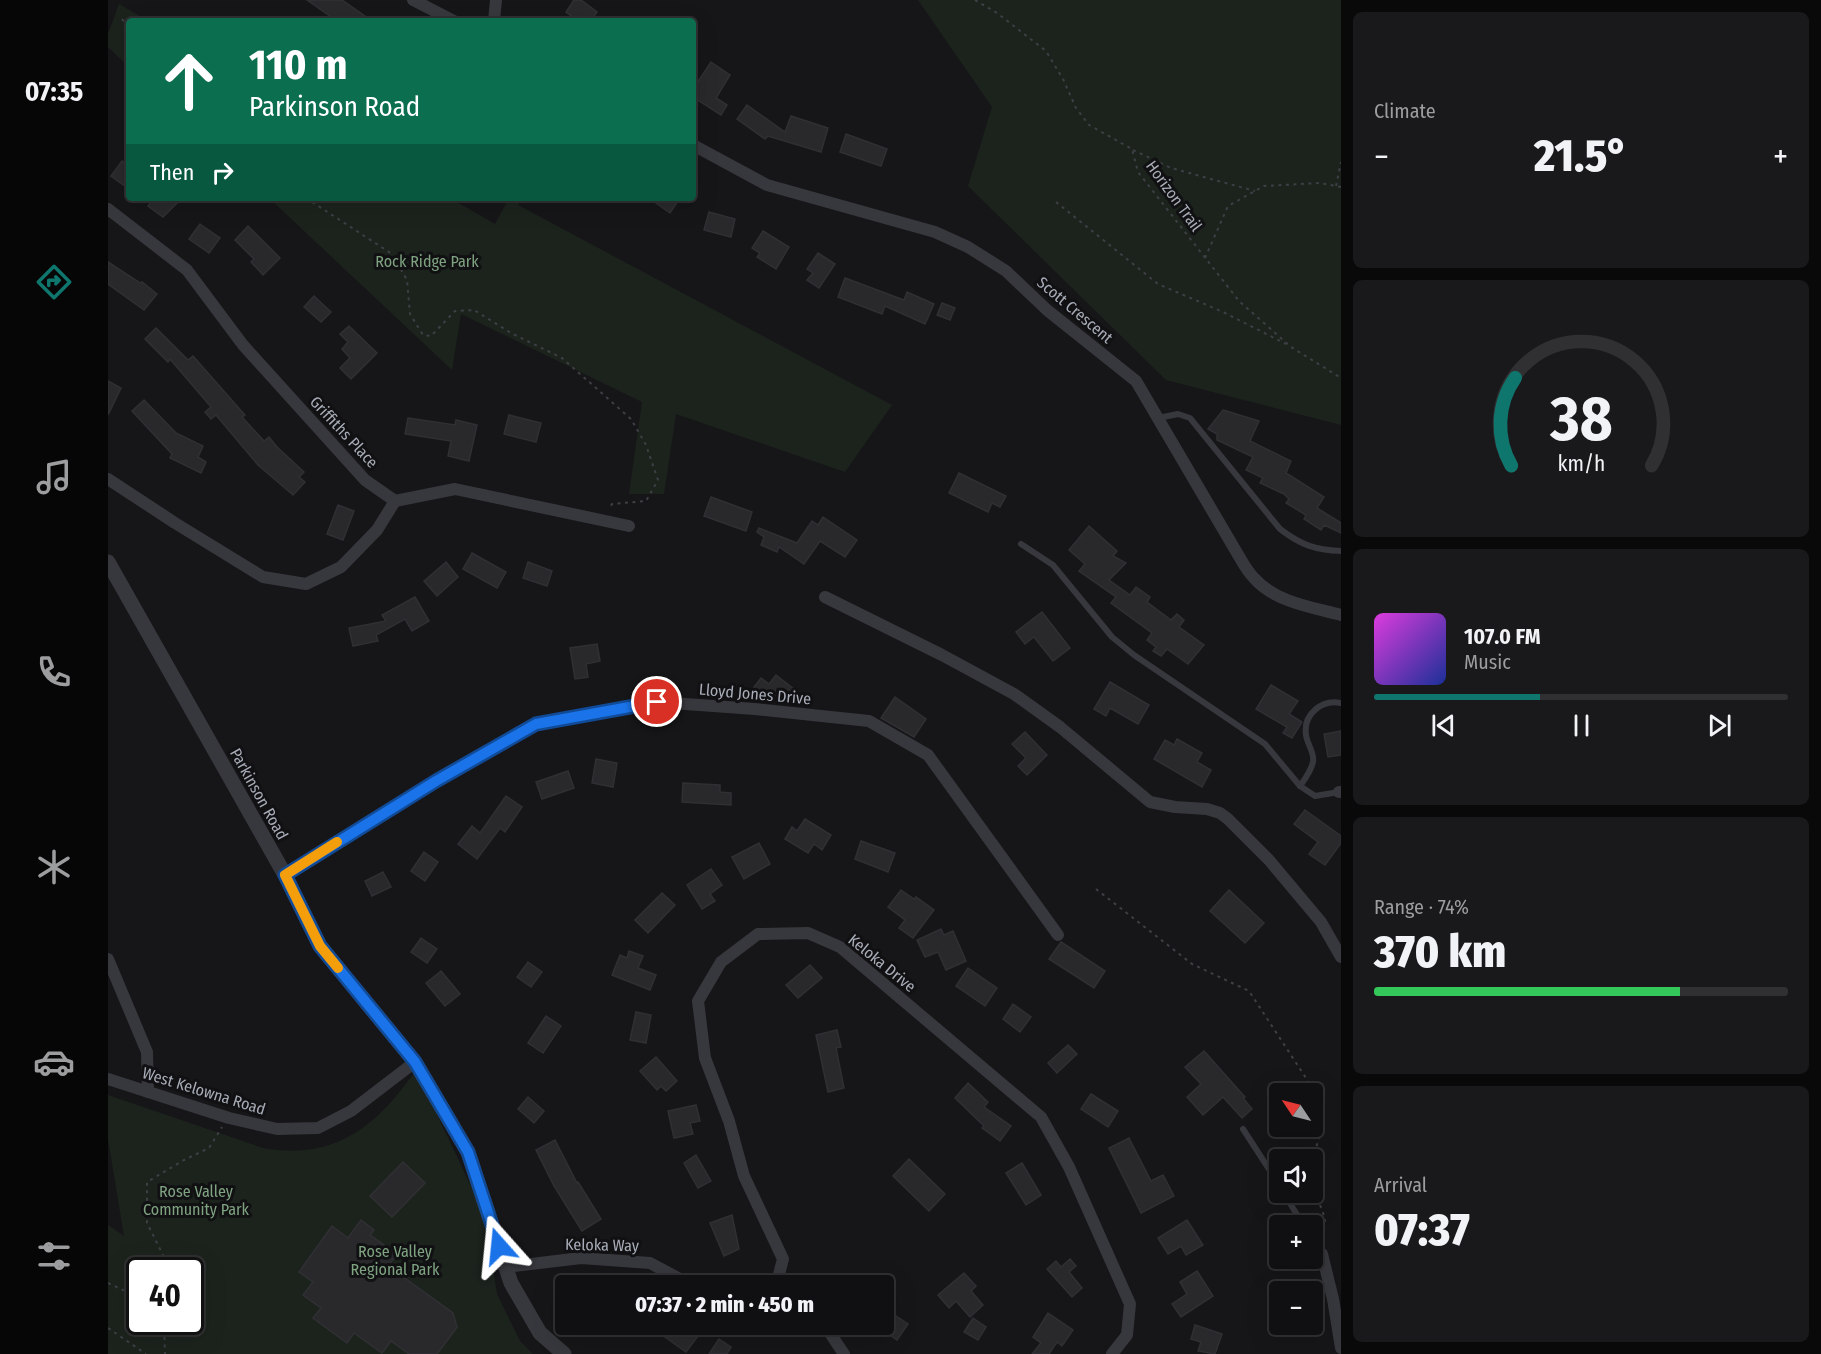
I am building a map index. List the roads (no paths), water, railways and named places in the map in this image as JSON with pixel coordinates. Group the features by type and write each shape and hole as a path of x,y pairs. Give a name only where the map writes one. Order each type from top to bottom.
{"street":[{"path":"413,0 448,18"},
{"path":"494,18 496,0"},
{"name":"Scott Crescent","path":"696,147 767,184 935,232 969,247 1006,271 1047,310 1136,381 1254,578 1274,594 1341,615"},
{"name":"Griffiths Place","path":"108,209 187,270 250,354 365,480 395,501"},
{"path":"108,478 263,578 306,584 341,567 377,530 395,501 455,489 629,526"},
{"name":"Parkinson Road","path":"108,562 285,875 320,946 415,1062 468,1152 512,1283 540,1333 564,1354"},
{"path":"825,597 942,655 1014,694 1060,727 1150,802 1175,807 1207,809 1220,813 1269,860 1321,922 1341,957"},
{"name":"Lloyd Jones Drive","path":"285,875 436,781 536,724 657,702 755,709 869,721 928,755 1058,935"},
{"name":"Keloka Drive","path":"779,1275 783,1259 744,1176 729,1121 705,1058 698,1001 721,962 758,934 808,933 840,947 1041,1117 1068,1167 1131,1304 1127,1335 1112,1354"},
{"path":"108,959 147,1052 148,1092"},
{"name":"West Kelowna Road","path":"108,1079 229,1118 277,1129 318,1128 351,1111 415,1062"},
{"path":"1323,1254 1341,1348"},
{"name":"Keloka Way","path":"506,1267 580,1258 650,1263 672,1275"},
{"path":"831,1335 844,1354"}],"lane":[{"path":"1158,418 1178,414 1190,418 1280,528 1298,543 1324,550 1341,550"},
{"path":"1021,544 1053,565 1112,637 1134,655 1265,744 1300,786 1316,796 1340,792"},
{"path":"1300,786 1314,759 1306,733 1308,721 1317,706 1332,701 1341,703"},
{"path":"1243,1129 1269,1169"}],"park label":[{"name":"Rock Ridge Park","path":"427,261"},
{"name":"Rose Valley Community Park","path":"196,1200"},
{"name":"Rose Valley Regional Park","path":"395,1260"}]}
